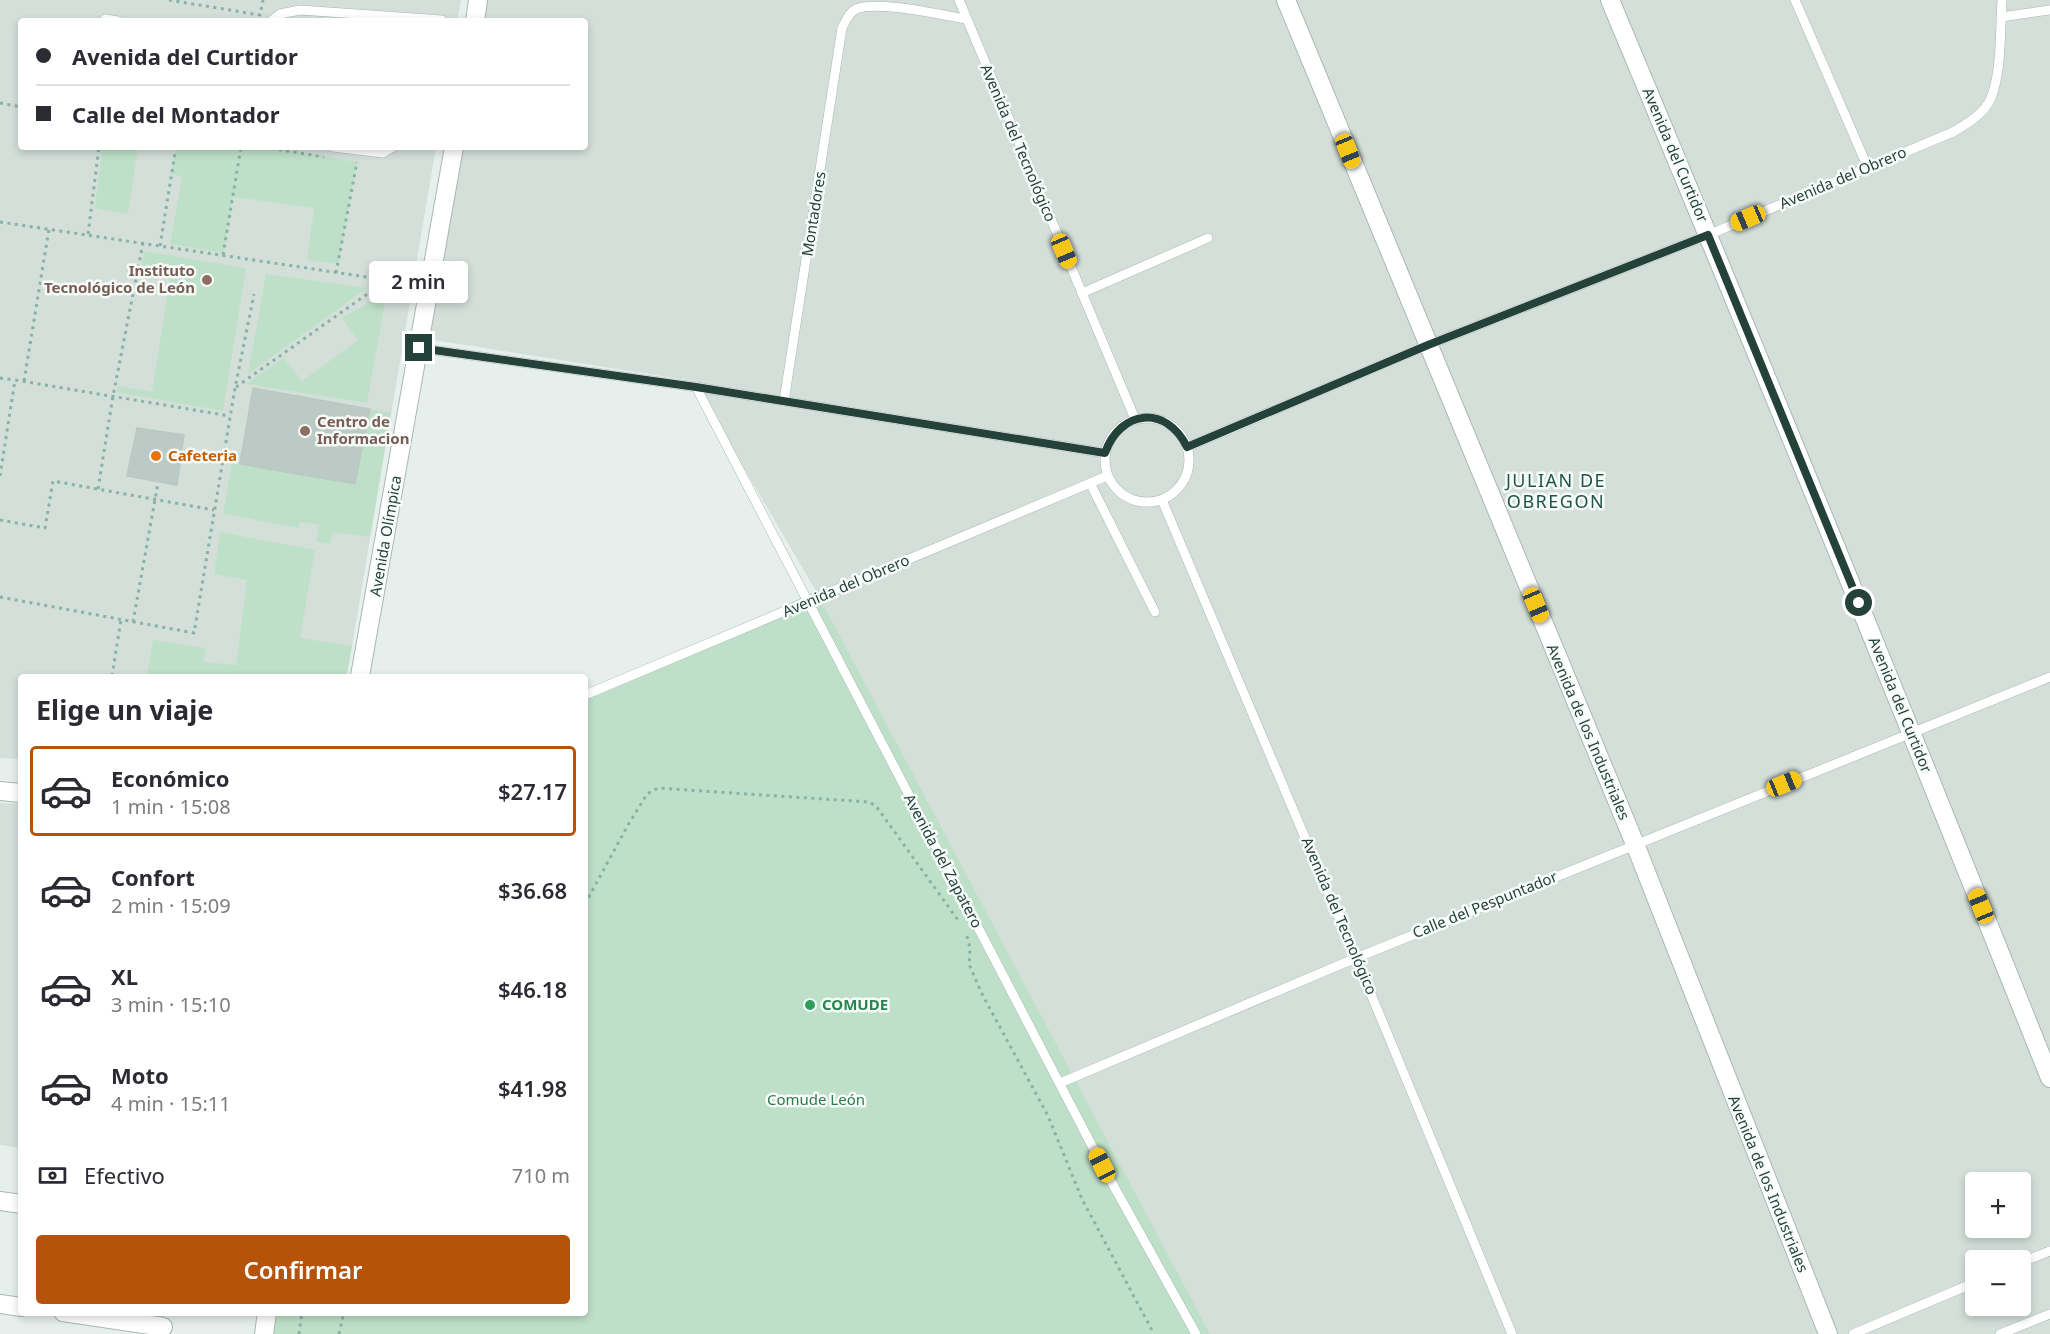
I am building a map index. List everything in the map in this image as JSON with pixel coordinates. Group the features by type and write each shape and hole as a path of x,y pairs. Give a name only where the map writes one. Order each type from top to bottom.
{"street":[{"path":"475,18 478,0"},
{"name":"Avenida de los Industriales","path":"1286,0 1635,844 1828,1334"},
{"name":"Avenida del Curtidor","path":"1610,0 1912,733 2050,1078"},
{"name":"Avenida Olímpica","path":"360,674 453,150"},
{"path":"0,791 18,793"},
{"path":"0,1201 18,1204"},
{"path":"0,1304 18,1307"},
{"path":"96,1316 163,1324"},
{"path":"264,1334 266,1316"}],"lane":[{"name":"Avenida del Tecnológico","path":"958,0 1135,419"},
{"path":"1795,0 1868,168"},
{"path":"2002,0 2001,17 2050,10"},
{"name":"Montadores","path":"784,400 842,28 849,15 856,9 867,5 884,5 966,19"},
{"path":"276,18 300,10 414,18"},
{"name":"Avenida del Obrero","path":"1187,447 1428,345 1708,235 1953,132 1980,112 1990,99 1996,74 2001,17"},
{"path":"358,150 383,153 388,150"},
{"path":"1082,293 1208,238"},
{"path":"419,348 784,400 1105,453"},
{"name":"Avenida del Zapatero","path":"696,387 1102,1165 1196,1334"},
{"path":"1148,417 1161,420 1172,426 1187,447 1188,472 1182,484 1162,500 1149,503 1136,501 1119,492 1107,476 1105,453 1110,438 1121,426 1135,419 1148,417"},
{"name":"Avenida del Obrero","path":"588,694 1107,476"},
{"path":"1090,483 1155,612"},
{"name":"Avenida del Tecnológico","path":"1162,500 1512,1334"},
{"name":"Calle del Pespuntador","path":"1060,1083 1356,958 2050,677"},
{"path":"2031,1259 2050,1251"},
{"path":"1853,1334 1965,1287"},
{"path":"2000,1334 2050,1314"}],"path":[{"path":"169,0 260,15 263,0"},
{"path":"0,103 18,106"},
{"path":"88,235 99,150"},
{"path":"160,246 176,150"},
{"path":"223,255 240,150"},
{"path":"282,150 334,159"},
{"path":"336,273 357,162"},
{"path":"0,222 400,282"},
{"path":"24,381 49,229"},
{"path":"98,489 113,396 143,243"},
{"path":"235,388 387,280"},
{"path":"0,597 194,633 230,416 254,294"},
{"path":"0,378 230,416"},
{"path":"0,476 15,380"},
{"path":"0,520 45,528 53,481 214,510"},
{"path":"133,622 158,483"},
{"path":"112,674 121,620"},
{"path":"588,898 647,794 658,788 869,802 876,806 959,921"},
{"path":"965,930 970,948 969,964 981,992 1048,1116 1082,1199 1154,1334"},
{"path":"299,1334 301,1316"},
{"path":"339,1334 343,1316"}],"shaded area":[{"name":"Instituto Tecnológico de León","path":"0,0 461,0 458,18 18,18 18,150 435,150 347,674 18,674 18,759 0,758"},
{"path":"482,0 2050,0 2050,1334 1198,1334 816,591 693,381 427,339 458,150 588,150 588,18 479,18"},
{"path":"0,803 18,804 18,1148 0,1145"}],"green space":[{"path":"102,150 138,150 128,214 95,208"},
{"path":"175,150 283,150 357,162 338,264 307,260 314,208 233,197 224,253 170,244 182,176 171,174"},
{"path":"145,251 246,268 223,411 116,392 118,386 152,392 170,279 140,276"},
{"path":"266,274 367,288 248,374"},
{"path":"387,292 367,403 246,384 284,358 302,381 358,340 342,318"},
{"path":"370,409 391,413 370,537 333,532 330,544 316,542 319,525 300,522 299,528 223,514 234,452 241,453 240,464 355,484"},
{"path":"220,532 315,550 300,638 352,646 346,674 147,674 153,640 206,648 203,662 236,665 247,580 214,574"},
{"name":"COMUDE","path":"816,591 1210,1334 273,1334 276,1316 588,1316 588,697"}],"building":[{"name":"Centro de Informacion","path":"253,388 370,409 355,484 240,464"},
{"name":"Cafeteria","path":"137,428 184,435 177,485 127,476"}],"place":[{"name":"Instituto Tecnológico de León","path":"207,280"},
{"name":"Centro de Informacion","path":"305,431"},
{"name":"Cafeteria","path":"156,456"},
{"name":"COMUDE","path":"810,1005"}],"district":[{"name":"JULIAN DE OBREGON","path":"1556,491"}],"route":[{"path":"419,348 784,400 1105,453 1110,438 1121,426 1135,419 1148,417 1172,426 1187,447 1428,345 1708,235 1859,603"}],"park label":[{"name":"Comude León","path":"816,1100"}]}
